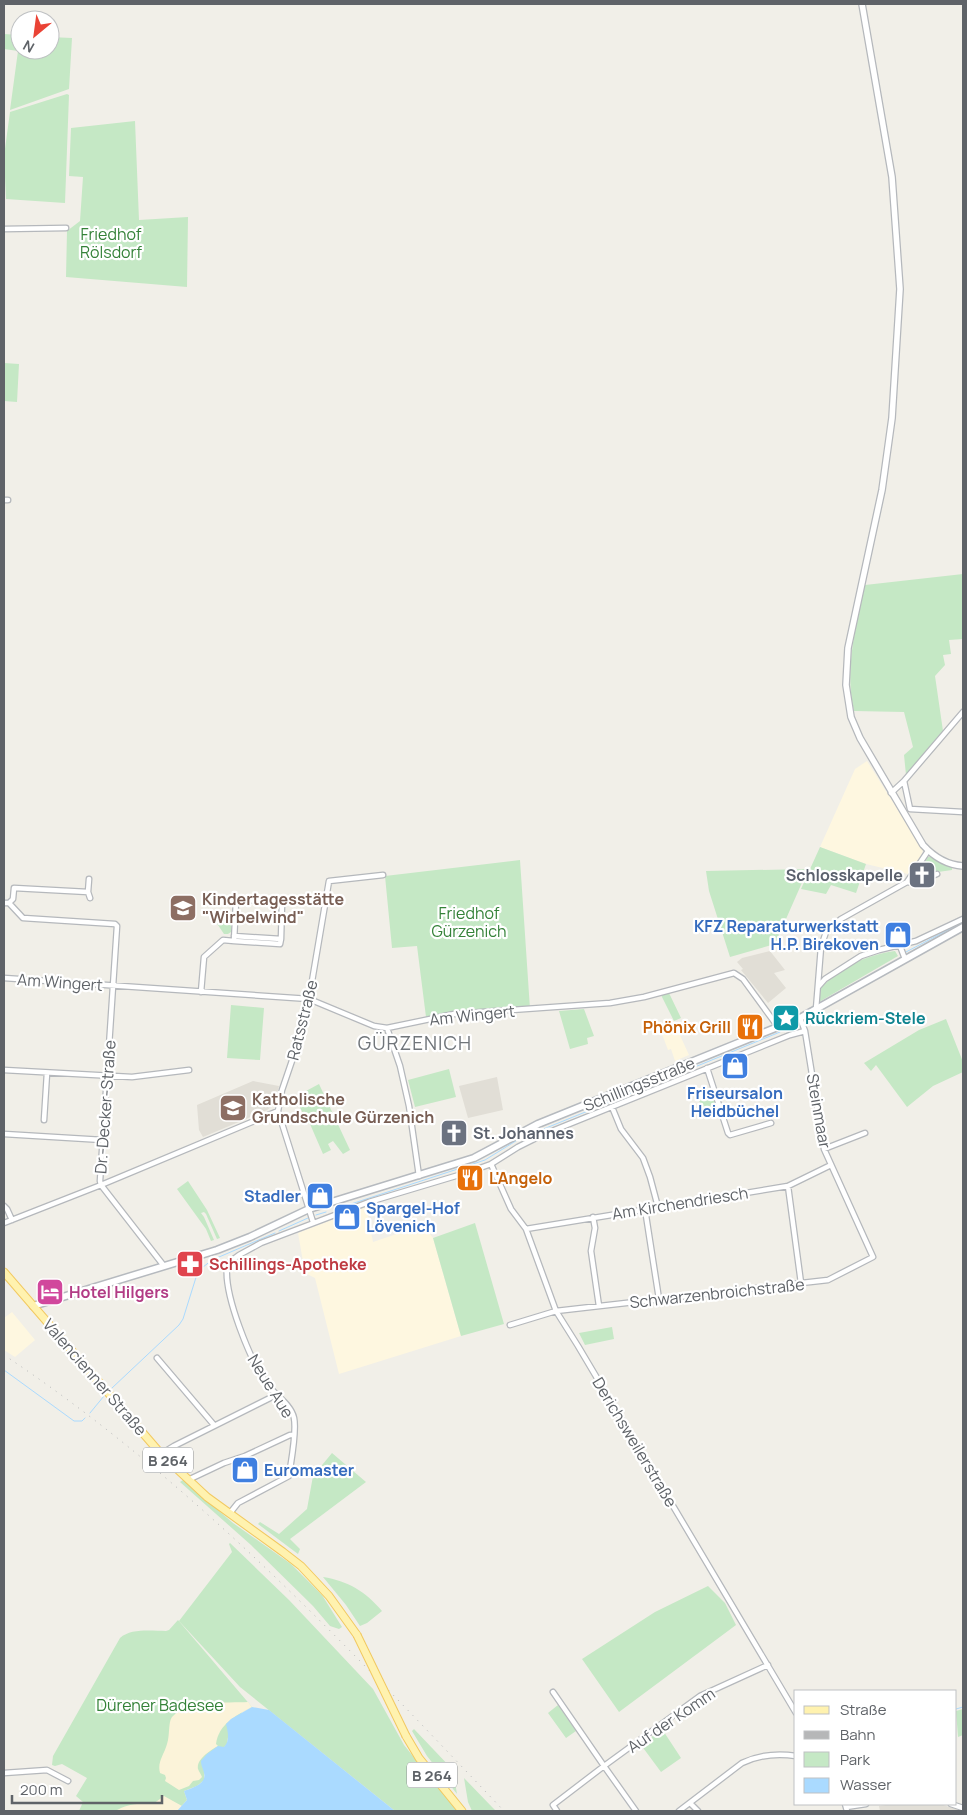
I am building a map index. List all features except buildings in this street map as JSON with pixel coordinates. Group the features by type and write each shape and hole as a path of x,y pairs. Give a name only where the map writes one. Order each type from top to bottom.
{"main road":[{"name":"Schillingsstraße","path":"33,1306 235,1244 309,1209 474,1158 538,1124 800,1018 963,927"},
{"name":"Valencienner Straße","path":"4,1272 161,1454 188,1480 283,1552 315,1580 329,1596 357,1635 406,1736 419,1758 462,1811"}],"street":[{"path":"862,4 892,177 900,290 892,418 882,490 852,629 846,666 846,685 850,710 860,738 891,793 928,851 948,863 963,866"},
{"path":"4,229 66,228"},
{"path":"891,793 904,781 963,712"},
{"path":"904,781 910,809 963,812"},
{"path":"816,1009 821,947 826,932 841,919 907,882 928,851"},
{"path":"907,882 915,883 936,874"},
{"name":"Ratsstraße","path":"278,1111 309,999 329,881 384,875"},
{"path":"89,879 88,892 90,898"},
{"path":"6,903 13,900 14,888 88,892"},
{"path":"201,992 204,957 223,940 234,938 280,944 282,902 238,899 236,901 234,938"},
{"name":"Dr.-Decker-Straße","path":"6,903 23,918 115,924 117,929 101,1185 164,1266"},
{"path":"817,988 826,979 861,956 900,946 928,936 963,919"},
{"path":"900,946 905,959"},
{"name":"Am Wingert","path":"4,978 309,999 374,1026 387,1028 454,1014 610,1003 644,997 734,973 743,979 778,1027"},
{"name":"Steinmaar","path":"800,1018 806,1031 824,1149 873,1257"},
{"path":"387,1028 400,1066 409,1106 418,1176"},
{"name":"Schillingsstraße","path":"232,1260 261,1243 313,1222 369,1202 491,1164 526,1143 707,1068 790,1035 806,1031"},
{"path":"707,1068 730,1135 771,1123"},
{"path":"4,1070 139,1077 190,1070"},
{"path":"44,1120 47,1073"},
{"path":"612,1107 621,1129 643,1158 658,1207"},
{"path":"4,1223 101,1185 278,1111 313,1222"},
{"path":"824,1149 865,1133"},
{"path":"4,1134 103,1140"},
{"name":"Derichsweilerstraße","path":"491,1164 511,1209 526,1228 556,1311 794,1710"},
{"name":"Am Kirchendriesch","path":"526,1228 788,1186 831,1165"},
{"path":"788,1186 801,1283"},
{"path":"4,1206 8,1209 12,1220"},
{"path":"645,1209 659,1299"},
{"path":"594,1217 595,1228 591,1250 599,1306"},
{"name":"Schwarzenbroichstraße","path":"510,1324 556,1311 832,1280 873,1257"},
{"name":"Neue Aue","path":"230,1513 238,1503 288,1478 294,1435 294,1418 284,1401 276,1395 254,1363 235,1313 226,1271 227,1265 232,1260"},
{"path":"157,1358 214,1425"},
{"path":"161,1454 214,1425 276,1395"},
{"path":"188,1480 224,1463 294,1435"},
{"name":"Auf der Komm","path":"557,1811 553,1805 700,1696 768,1666"},
{"path":"553,1692 636,1811"},
{"path":"679,1811 749,1759 771,1755 794,1756"},
{"path":"4,1773 47,1770 68,1781"},
{"path":"690,1803 698,1811"},
{"path":"846,1808 861,1805"}],"shaded area":[{"path":"867,761 923,850 920,859 908,874 866,864 820,847 855,769"},
{"name":"Kindertagesstätte \"Wirbelwind\"","path":"179,898 181,901 184,898 191,899 195,903 192,913 189,910 179,917 170,906"},
{"path":"770,951 785,970 774,973 786,988 768,1003 741,970 743,969 737,962 742,958"},
{"path":"673,1020 689,1055 675,1061 671,1049 668,1050 659,1026"},
{"path":"497,1077 503,1110 468,1118 459,1086"},
{"name":"Katholische Grundschule Gürzenich","path":"253,1081 279,1086 274,1105 267,1110 203,1137 199,1130 197,1105"},
{"path":"366,1207 373,1242 423,1225 433,1238 461,1336 339,1374 315,1278 305,1273 298,1233"},
{"path":"12,1312 35,1340 15,1357 4,1350 4,1318"},
{"path":"943,1805 962,1811 880,1811 879,1806"}],"green space":[{"path":"4,34 10,34 10,50 4,49"},
{"path":"60,37 72,38 69,89 10,110 17,60 60,60"},
{"path":"67,94 69,95 65,203 6,199 4,156 10,112"},
{"name":"Friedhof Rölsdorf","path":"135,121 139,220 188,217 187,287 66,277 67,231 80,221 83,177 69,176 71,128"},
{"path":"4,363 19,364 17,402 4,401"},
{"path":"963,574 963,639 949,640 951,654 943,655 945,665 935,676 943,731 906,775 904,755 913,747 904,712 854,711 850,679 852,648 865,585"},
{"path":"820,847 866,864 856,893 831,885 826,894 801,889"},
{"path":"928,857 932,857 952,867 952,870 938,872 914,880"},
{"name":"Friedhof Gürzenich","path":"520,860 530,1009 451,1012 426,1017 417,946 392,948 385,876"},
{"path":"808,869 775,944 730,957 709,891 706,871"},
{"path":"214,916 231,918 231,932 224,934"},
{"path":"895,951 898,956 819,1002 821,988 837,974 855,963 874,955"},
{"path":"669,993 681,1018 674,1021 661,995"},
{"path":"231,1005 264,1008 260,1060 227,1058"},
{"path":"584,1009 594,1036 587,1038 588,1044 570,1049 559,1011"},
{"path":"946,1019 963,1062 963,1072 933,1086 907,1107 876,1065 871,1071 864,1063 919,1030"},
{"path":"449,1069 456,1097 415,1107 408,1080"},
{"path":"319,1084 350,1150 343,1154 333,1141 328,1144 331,1150 323,1154 310,1124 308,1124 296,1099"},
{"path":"713,1095 717,1108 703,1112 699,1100"},
{"path":"188,1181 207,1210 220,1238 217,1239 206,1214 204,1212 201,1213 214,1240 211,1241 206,1229 177,1189"},
{"path":"475,1223 504,1324 461,1336 433,1238"},
{"path":"612,1327 614,1339 585,1345 579,1333"},
{"path":"332,1453 366,1482 290,1539 300,1549 298,1554 258,1524 260,1522 279,1534 307,1509 313,1476"},
{"path":"183,1480 233,1523 291,1564 322,1595 342,1627 339,1629 330,1626 313,1606 251,1545 180,1482"},
{"path":"230,1543 289,1600 373,1689 404,1745 457,1811 395,1811 240,1687 179,1621 232,1552"},
{"path":"323,1577 340,1581 356,1588 382,1611 360,1626"},
{"path":"708,1586 725,1603 736,1625 619,1712 582,1659 655,1612"},
{"name":"Dürener Badesee","path":"178,1620 252,1707 242,1712 228,1737 227,1744 204,1771 204,1780 197,1786 184,1791 187,1800 177,1811 79,1811 83,1802 76,1796 87,1778 62,1764 52,1765 53,1756 120,1638 136,1631 166,1631"},
{"path":"558,1705 576,1731 566,1738 548,1713"},
{"path":"963,1709 963,1735 958,1737 957,1724 957,1711"},
{"path":"414,1729 453,1770 457,1794 427,1756 412,1731"},
{"path":"662,1729 681,1758 661,1772 641,1745"},
{"path":"464,1778 496,1811 472,1811 468,1802"}],"sand":[{"path":"248,1702 252,1707 234,1717 224,1726 218,1737 216,1744 218,1746 199,1762 198,1769 202,1777 199,1780 193,1781 189,1786 179,1790 165,1781 165,1775 160,1773 159,1765 168,1741 172,1717 179,1712 198,1705"},
{"path":"164,1796 182,1806 177,1811 115,1811 133,1805 153,1804"}],"water":[{"name":"Dürener Badesee","path":"252,1707 269,1710 395,1811 177,1811 187,1800 184,1791 198,1785 203,1780 204,1773 201,1761 218,1746 224,1747 226,1745 228,1736 226,1724"}],"waterway":[{"path":"906,952 963,922"},
{"path":"629,1094 780,1032"},
{"path":"345,1206 485,1160 519,1139 610,1102"},
{"path":"316,1215 326,1212"},
{"path":"279,1231 308,1218"},
{"path":"112,1388 179,1325 183,1319 198,1271 212,1260 275,1233"},
{"path":"4,1370 74,1421 82,1421 85,1418"},
{"path":"90,1413 104,1396"},
{"path":"957,1709 963,1707"}],"railway":[{"path":"4,1355 73,1404 140,1456 204,1511 327,1628 504,1811"}],"place":[{"name":"Schlosskapelle","path":"922,875"},
{"name":"Kindertagesstätte \"Wirbelwind\"","path":"183,908"},
{"name":"KFZ Reparaturwerkstatt H.P. Birekoven","path":"898,935"},
{"name":"Rückriem-Stele","path":"786,1018"},
{"name":"Phönix Grill","path":"750,1027"},
{"name":"Friseursalon Heidbüchel","path":"735,1066"},
{"name":"Katholische Grundschule Gürzenich","path":"233,1108"},
{"name":"St. Johannes","path":"454,1133"},
{"name":"L'Angelo","path":"470,1178"},
{"name":"Stadler","path":"320,1196"},
{"name":"Spargel-Hof Lövenich","path":"347,1217"},
{"name":"Schillings-Apotheke","path":"190,1264"},
{"name":"Hotel Hilgers","path":"50,1292"},
{"name":"Euromaster","path":"245,1470"}],"district":[{"name":"GÜRZENICH","path":"415,1043"}]}
